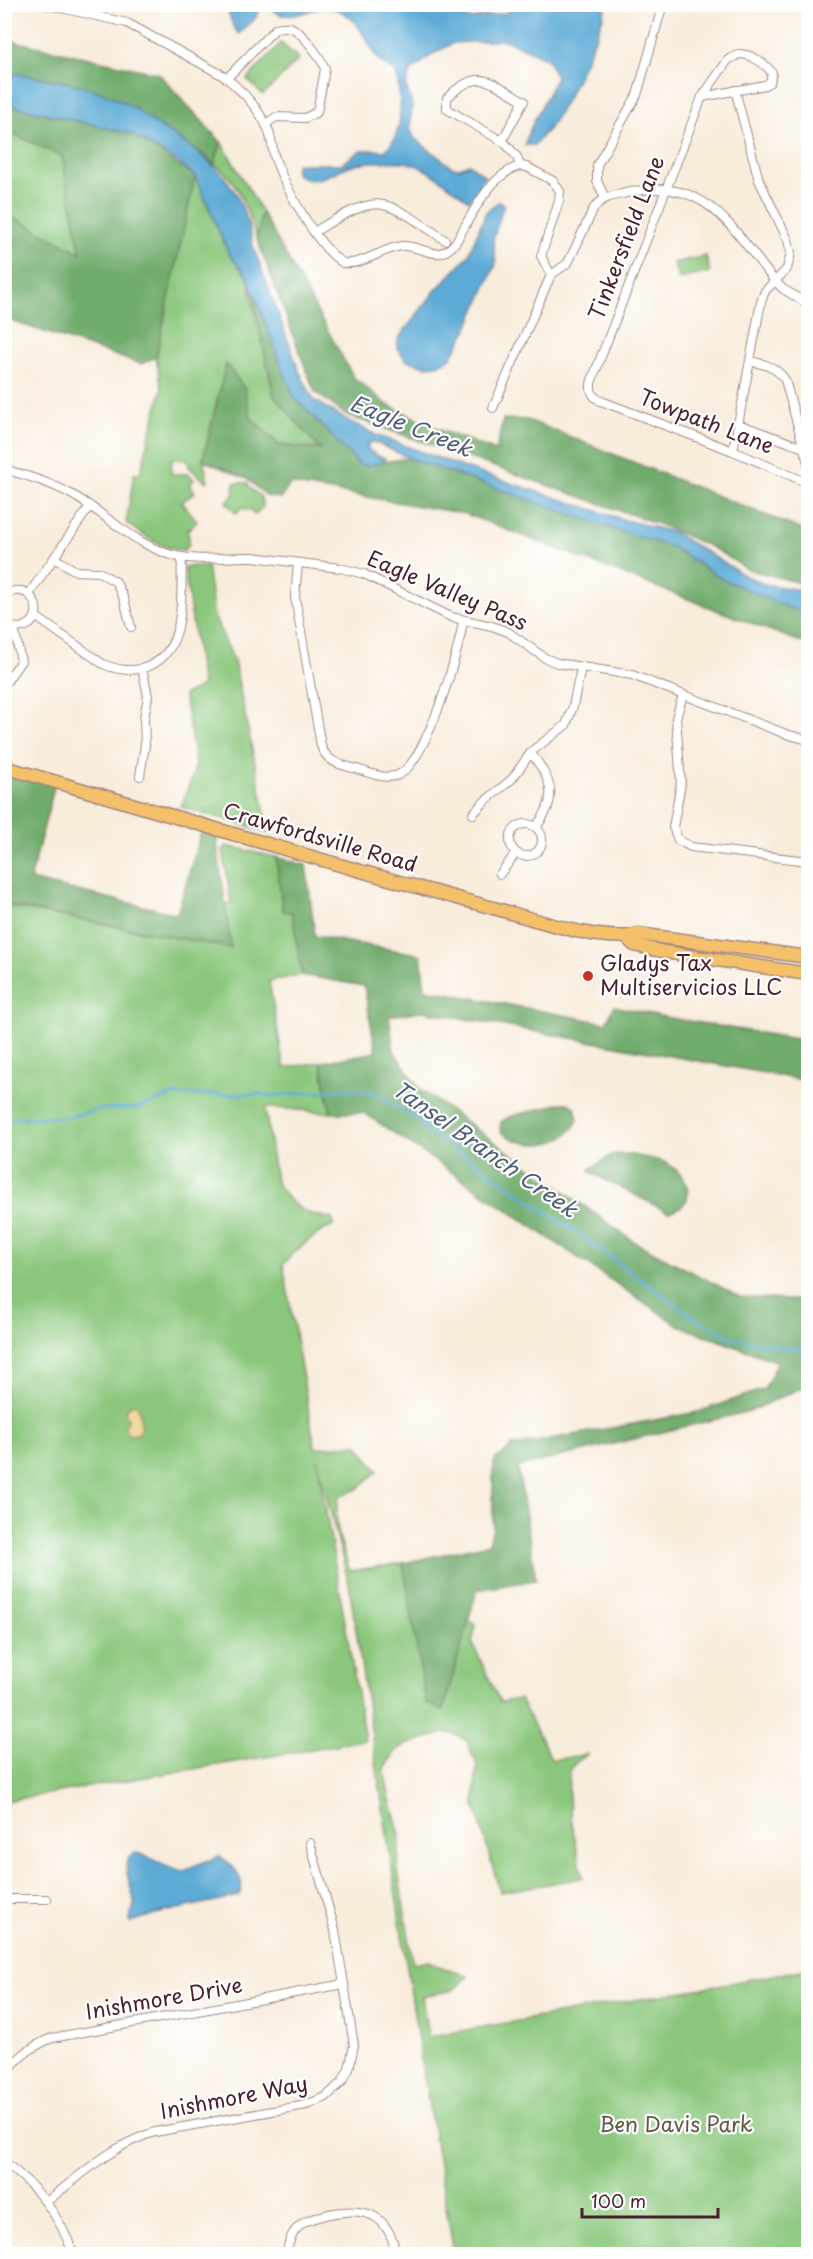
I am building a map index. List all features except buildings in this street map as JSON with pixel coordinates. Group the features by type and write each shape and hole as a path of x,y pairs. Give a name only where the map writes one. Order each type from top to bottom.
{"main road":[{"name":"Crawfordsville Road","path":"4,767 443,894 587,932 627,938 638,934 808,957"},
{"name":"Crawfordsville Road","path":"627,938 634,945 665,952 808,974"}],"street":[{"path":"44,4 127,23 227,78 248,98 266,124 279,168 298,207 314,232 336,259 343,263 354,263 402,246 418,248 428,253 443,252 455,243 491,187 506,172 520,166 527,167 553,181 560,191 559,201 541,252 542,261 551,275"},
{"path":"605,198 597,181 597,165 637,95 663,4"},
{"path":"227,78 276,28 286,27 300,33 326,69 316,112 305,118 276,117 266,124"},
{"path":"808,42 808,87"},
{"path":"739,54 751,56 771,70 772,79 767,84 702,97 728,60 739,54"},
{"path":"502,141 525,101 486,79 476,80 456,89 447,98 447,109 502,141 517,157 520,166"},
{"path":"733,451 761,302 765,291 774,280 782,276 791,257 790,244 759,180 735,90"},
{"name":"Tinkersfield Lane","path":"592,393 592,380 702,97"},
{"path":"493,408 551,275 568,263 594,208 605,198 636,190 666,188 690,194 709,204 723,218 783,289 808,304"},
{"path":"314,232 358,209 382,204 393,208 445,240"},
{"path":"750,361 762,363 780,372 785,380 808,463"},
{"name":"Towpath Lane","path":"592,393 601,401 733,451 808,483"},
{"path":"738,424 804,448"},
{"name":"Eagle Valley Pass","path":"4,469 52,485 90,506 143,543 158,550 182,557 215,560 253,557 340,568 364,574 433,609 508,632 549,660 565,666 632,675 808,740"},
{"path":"29,594 90,506"},
{"path":"35,616 103,664 123,670 142,668 164,656 177,635 182,557"},
{"path":"54,558 76,571 99,572 116,582 124,598 131,627"},
{"path":"298,563 295,597 321,746 331,761 338,764 386,777 396,776 407,770 425,738 443,696 455,659 463,620"},
{"path":"4,596 16,591 29,594 36,604 35,616 27,626 14,628 4,623"},
{"path":"4,685 21,661 14,628"},
{"path":"140,776 145,745 144,718 148,696 142,668"},
{"path":"472,814 512,779 531,753 566,725 573,706 581,668"},
{"path":"683,695 676,718 681,783 673,820 674,833 681,843 691,847 808,861"},
{"path":"531,753 546,774 550,789 547,810 536,827"},
{"path":"524,824 536,827 543,837 540,849 531,856 525,857 516,853 510,843 513,830 524,824"},
{"path":"500,874 516,853"},
{"name":"Inishmore Way","path":"46,2202 109,2154 133,2140 155,2132 306,2105 329,2095 338,2086 348,2071 354,2049 332,1920 310,1843"},
{"path":"4,1899 47,1899"},
{"name":"Inishmore Drive","path":"4,2076 26,2052 52,2038 344,1984"},
{"path":"4,2162 29,2182 46,2202 62,2228 73,2254"},
{"path":"287,2254 294,2231 312,2217 355,2210 376,2217 390,2232 396,2254"}],"green space":[{"path":"4,39 159,74 221,142 214,164 200,152 63,81 5,72"},
{"path":"281,43 299,59 263,95 247,79"},
{"path":"4,104 132,134 195,176 156,357 141,364 5,319 5,213 81,253 62,156 5,130"},
{"path":"4,130 62,156 81,254 5,213"},
{"path":"221,142 262,212 257,239 246,207 236,188 223,171 214,164"},
{"path":"195,176 229,254 248,277 274,395 320,449 279,445 250,418 244,388 226,365 203,459 208,481 206,482 189,467 187,459 172,459 171,474 189,474 194,480 189,484 195,492 182,502 197,521 187,531 189,541 184,550 161,545 126,523 134,474 140,474 162,389 156,357"},
{"path":"262,212 354,378 388,405 443,431 496,451 503,419 528,420 808,532 808,585 747,569 713,548 664,526 346,415 315,392 257,239"},
{"path":"706,256 710,272 679,279 673,263"},
{"path":"248,277 295,398 360,465 409,458 674,548 722,579 808,613 808,645 466,514 290,484 281,498 267,496 247,479 203,460 226,364 244,388 251,418 279,445 320,449 274,396"},
{"path":"234,483 248,483 249,487 261,497 263,506 255,515 250,509 246,510 243,507 236,513 226,502 233,496"},
{"path":"207,565 214,616 234,661 269,832 181,807 196,766 184,695 202,686 184,567"},
{"path":"4,769 55,784 30,880 177,914 203,826 215,828 231,948 5,905"},
{"name":"Ben Davis Park","path":"226,846 276,857 283,911 292,912 302,975 269,981 284,1068 321,1062 331,1113 265,1107 276,1182 288,1199 304,1212 332,1219 334,1225 306,1242 283,1264 315,1448 357,1444 378,1471 357,1489 339,1497 337,1526 350,1571 403,1563 426,1703 443,1710 468,1620 476,1625 472,1642 500,1702 520,1699 552,1760 588,1754 573,1766 569,1788 569,1803 583,1878 500,1892 474,1802 477,1765 466,1740 455,1734 444,1733 405,1745 396,1751 384,1768 400,1835 398,1870 413,1964 430,1961 468,1977 453,1990 422,1996 428,2037 808,1969 808,2254 454,2254 418,2040 349,1584 317,1459 365,1740 5,1801 5,906 231,948 224,903 231,904 223,851"},
{"path":"276,857 306,865 315,936 421,955 425,989 606,1023 614,1006 808,1041 808,1081 423,1011 389,1016 394,1051 419,1088 636,1243 740,1297 808,1301 808,1385 750,1411 518,1467 536,1580 477,1590 443,1711 426,1703 403,1563 489,1544 493,1528 493,1466 496,1459 513,1446 698,1412 764,1389 778,1362 679,1326 364,1113 331,1113 321,1062 376,1052 364,986 302,975 292,912 283,911"},
{"path":"568,1103 575,1107 578,1120 572,1130 553,1142 531,1144 520,1142 500,1131 501,1122 509,1117"},
{"path":"613,1154 653,1159 672,1167 684,1180 687,1188 688,1196 685,1203 668,1212 590,1172 590,1169"}],"sand":[{"path":"130,1405 137,1405 139,1411 141,1425 138,1434 130,1435 124,1428 128,1420 125,1411"}],"water":[{"path":"226,5 436,5 470,19 505,13 516,5 606,5 591,49 575,83 552,124 534,145 525,145 527,137 556,78 548,59 505,40 453,43 433,54 410,72 406,86 412,104 410,128 414,138 452,167 459,168 469,164 485,176 469,201 437,177 410,163 385,161 356,164 319,179 304,178 296,174 296,164 341,164 360,151 385,151 392,143 399,124 400,103 396,72 379,60 359,27 346,14 338,10 323,8 289,15 280,14 262,6 254,20 239,34 233,26"},
{"name":"Eagle Creek","path":"4,72 78,85 120,100 196,151 223,175 242,205 253,246 300,373 314,400 376,435 474,471 625,520 673,532 746,576 764,584 808,591 808,612 789,608 722,579 674,548 409,458 374,442 368,443 368,450 385,458 382,462 368,466 360,465 295,398 248,277 229,254 195,176 177,161 132,134 5,104"},
{"path":"498,202 504,204 493,240 496,264 466,332 450,359 437,365 425,366 406,360 397,348 398,339 436,290 468,256 486,212"},
{"path":"135,1853 185,1871 219,1856 237,1873 241,1891 238,1896 130,1922 134,1903 126,1868 130,1856"}],"waterway":[{"name":"Tansel Branch Creek","path":"4,1118 68,1117 100,1109 138,1108 173,1095 260,1094 268,1096 353,1089 375,1093 419,1120 424,1128 580,1235 690,1315 731,1338 787,1348 808,1348"}],"place":[{"name":"Gladys Tax Multiservicios LLC","path":"588,976"}]}
